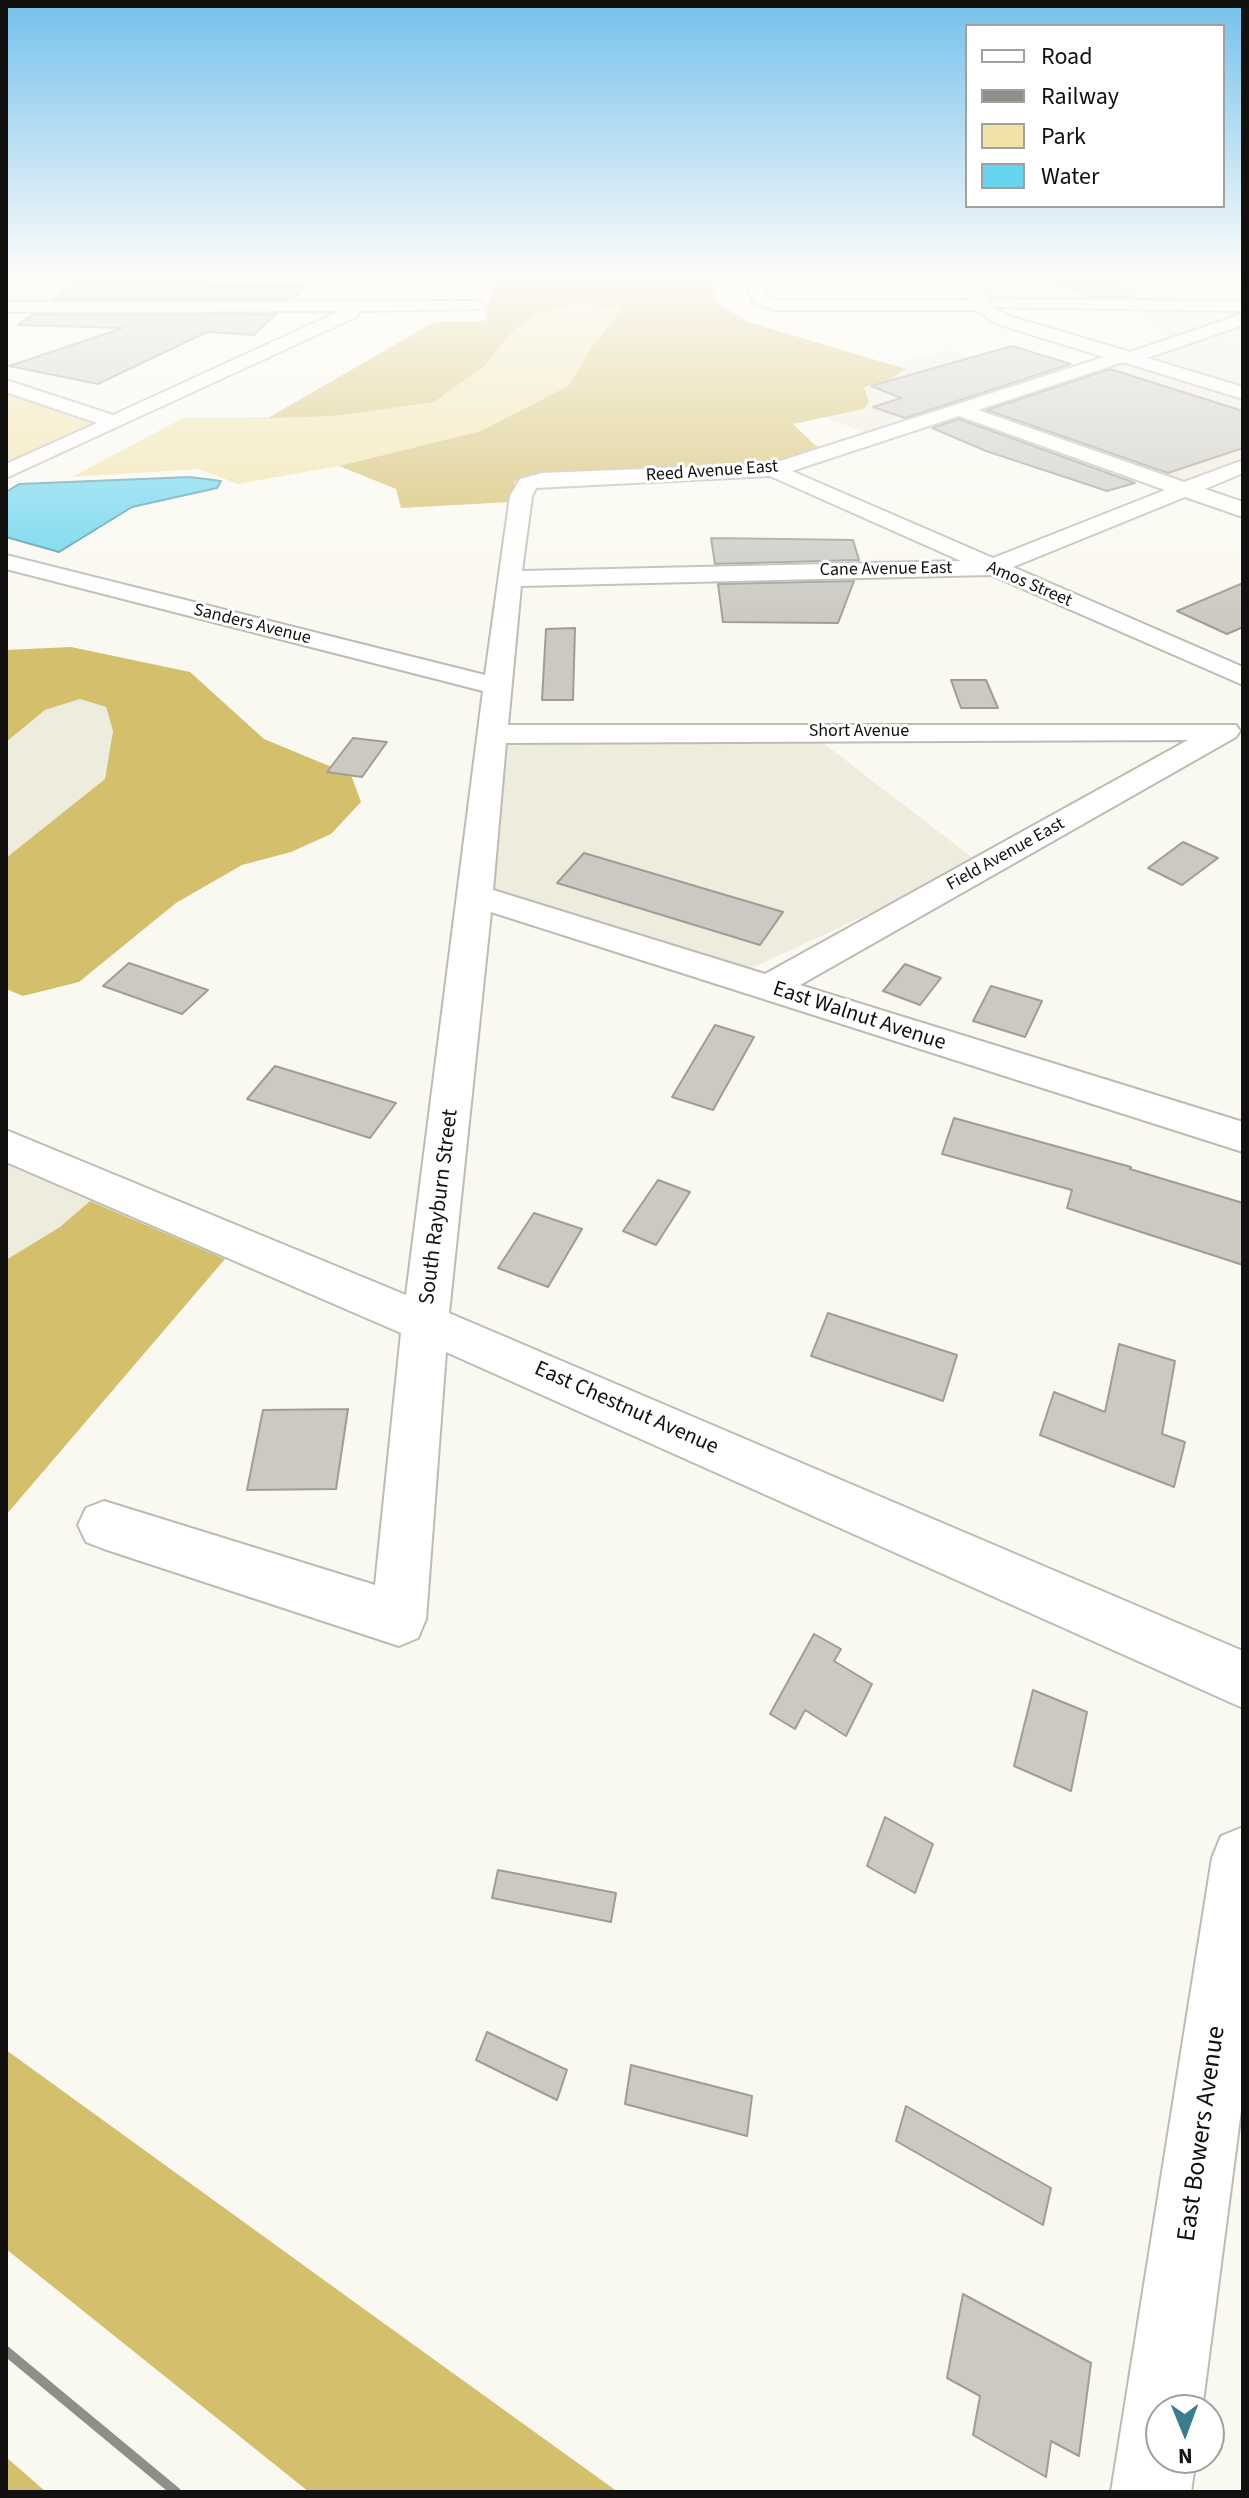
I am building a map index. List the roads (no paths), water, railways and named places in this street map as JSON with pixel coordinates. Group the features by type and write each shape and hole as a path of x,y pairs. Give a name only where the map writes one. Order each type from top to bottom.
{"street":[{"path":"23,392 114,422"},
{"path":"6,472 180,392"},
{"name":"Reed Avenue East","path":"525,488 542,479 773,470 1018,392"},
{"path":"960,410 1243,510"},
{"name":"Cane Avenue East","path":"509,579 989,568 1243,466"},
{"name":"Amos Street","path":"773,470 989,568 1243,677"},
{"name":"South Rayburn Street","path":"104,1525 399,1619 425,1324 476,896 509,579 525,488"},
{"name":"Sanders Avenue","path":"6,562 499,687"},
{"name":"Short Avenue","path":"493,734 1234,726"},
{"name":"Field Avenue East","path":"768,988 1234,726"},
{"name":"East Walnut Avenue","path":"476,896 1243,1137"},
{"name":"East Chestnut Avenue","path":"6,1145 1243,1680"},
{"name":"East Bowers Avenue","path":"1165,2394 1243,1858"}],"water":[{"path":"190,477 221,481 217,488 132,507 59,552 6,537 6,492 19,484"}],"railway":[{"path":"6,2351 176,2492"}]}
